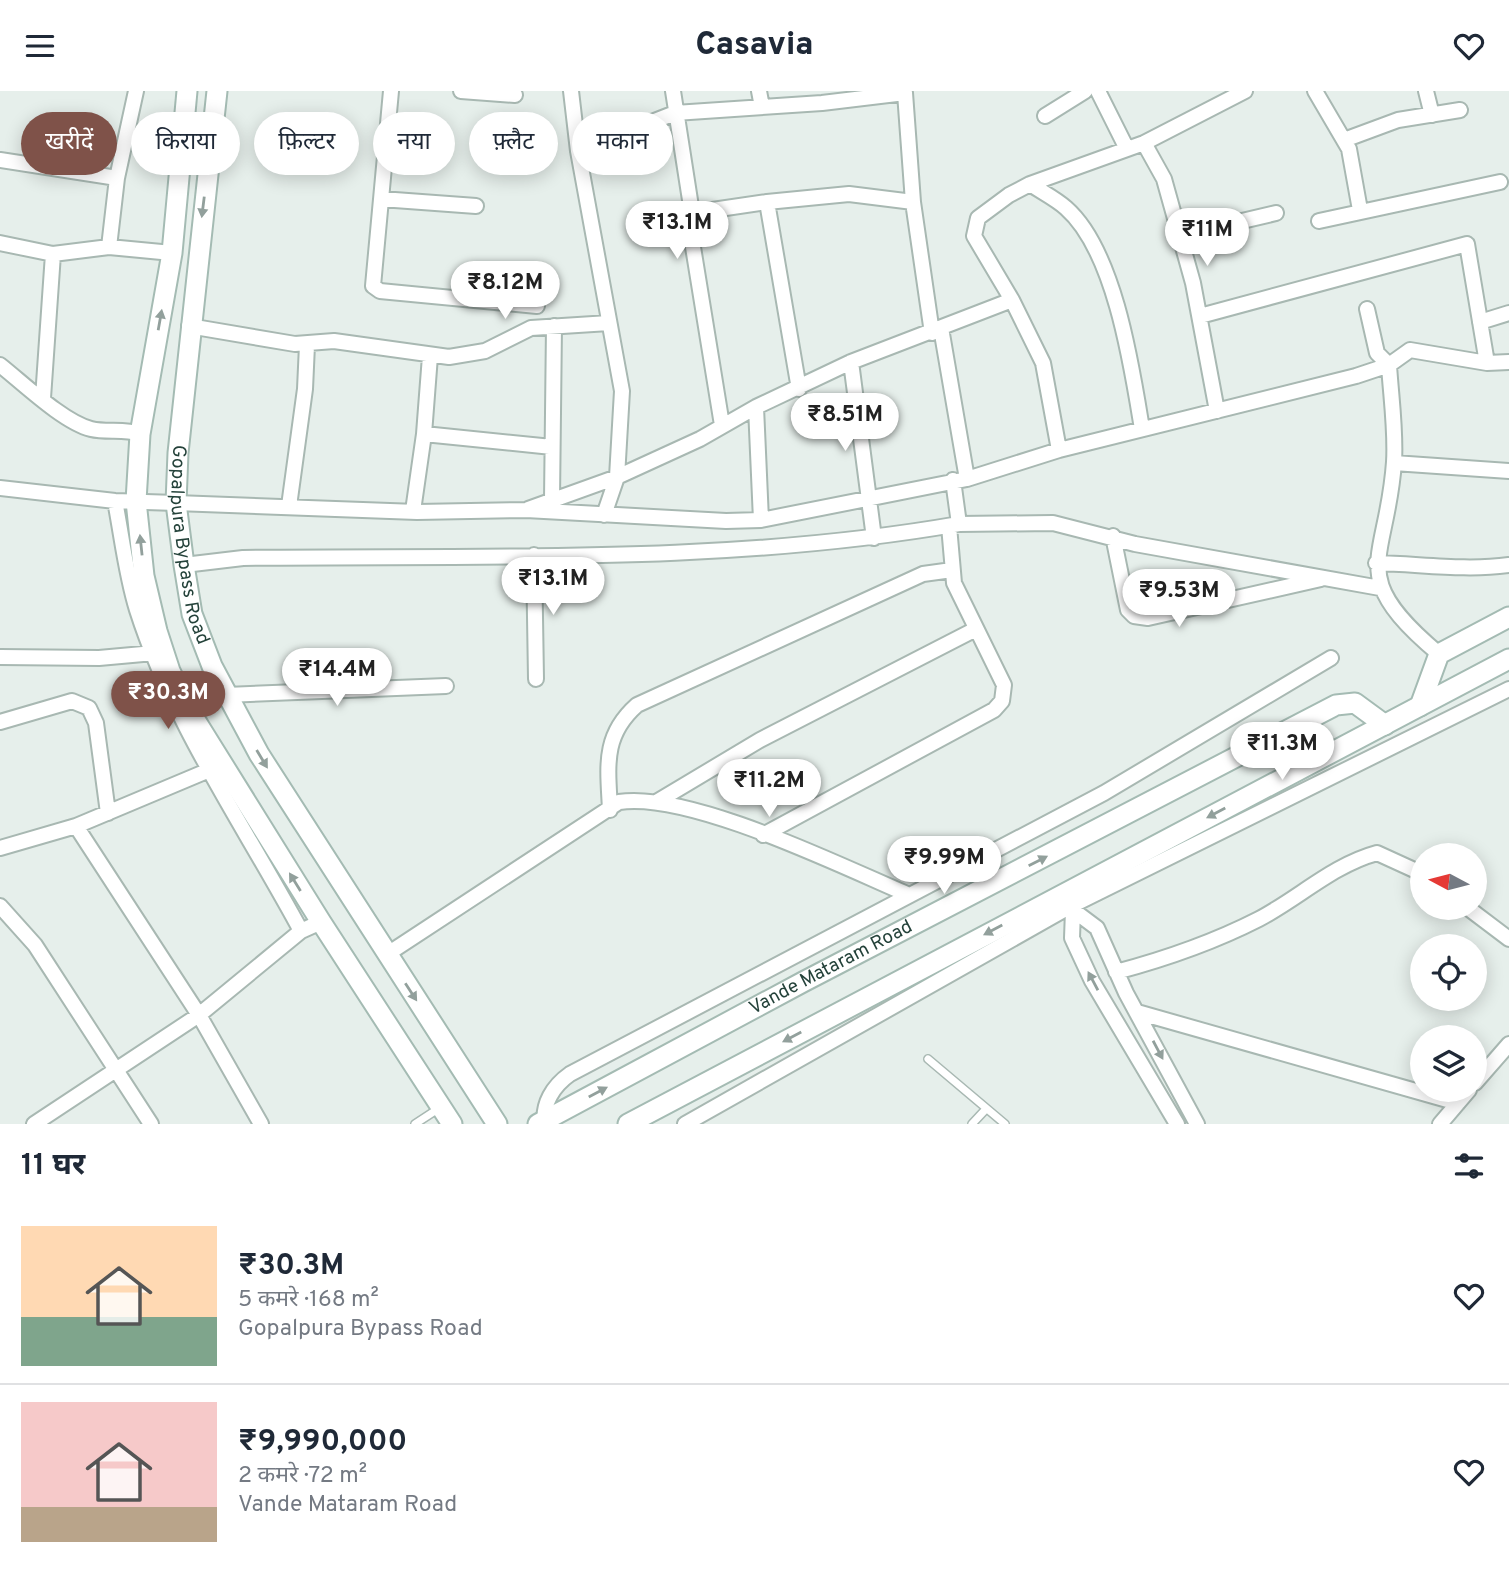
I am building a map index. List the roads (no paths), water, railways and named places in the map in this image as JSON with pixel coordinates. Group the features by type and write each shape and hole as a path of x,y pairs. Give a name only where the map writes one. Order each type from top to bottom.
{"street":[{"path":"109,247 117,178 136,91"},
{"path":"187,91 172,253 140,434 136,501 144,576 170,671 189,710 320,922 452,1124"},
{"name":"Gopalpura Bypass Road","path":"217,91 177,453 176,503 192,614 212,666 259,754 386,955 498,1124"},
{"path":"391,91 373,286 380,291 537,306"},
{"path":"461,91 515,95"},
{"path":"571,91 573,112"},
{"path":"673,91 692,213 693,247 722,425"},
{"path":"760,91 762,107"},
{"path":"1045,116 1085,91"},
{"path":"1098,91 1127,149"},
{"path":"1059,450 1043,363 1012,300 975,236 978,218 1009,195 1030,184 1144,143 1245,91"},
{"path":"1315,91 1345,140 1360,210"},
{"path":"1426,91 1432,115"},
{"path":"675,113 762,107 822,97 905,93 913,202 960,479 954,525 954,583 1004,685 1002,701 994,710 763,835"},
{"path":"1345,140 1398,120 1460,110"},
{"path":"1144,143 1164,179 1200,316 1217,411"},
{"path":"0,159 117,178"},
{"path":"582,175 622,391 617,477 604,515"},
{"path":"1319,221 1360,210 1500,183"},
{"path":"1030,184 1068,209 1096,250 1128,342 1142,429"},
{"path":"692,213 849,194 913,202"},
{"path":"381,199 476,206"},
{"path":"767,202 799,389"},
{"path":"1178,236 1276,213"},
{"path":"0,243 53,254 109,247 172,253"},
{"path":"1200,316 1467,244 1486,363"},
{"path":"43,398 53,254"},
{"path":"526,510 617,477 701,439 756,407 799,389 851,362 1012,300"},
{"path":"1367,309 1377,353 1389,365 1394,463 1376,563 1380,588 1406,626 1438,654"},
{"path":"1479,322 1509,313"},
{"path":"189,326 307,345 334,341 430,356 467,355 485,351 524,330 609,323"},
{"path":"552,499 554,326"},
{"path":"289,506 306,389 307,345"},
{"path":"0,488 115,501 413,511 526,510 726,521 761,520 960,479 1059,450 1389,365 1409,350 1486,363 1509,362"},
{"path":"413,511 424,434 430,356"},
{"path":"851,362 874,538"},
{"path":"0,365 69,418 90,429 128,430 140,434"},
{"path":"756,407 761,520"},
{"path":"424,434 552,447"},
{"path":"1394,463 1509,471"},
{"path":"115,501 136,609 153,653 207,771 301,931"},
{"path":"184,565 243,558 734,551 874,538 954,525 1053,523 1113,536 1135,544 1380,588"},
{"path":"1113,536 1128,610 1134,616 1148,618 1324,578"},
{"path":"534,555 536,679"},
{"path":"1376,563 1441,565 1472,570 1509,565"},
{"path":"610,810 608,764 613,736 620,720 637,705 923,574 952,570"},
{"path":"1420,706 1438,654 1509,617"},
{"path":"658,801 760,740 976,629"},
{"path":"0,657 99,657 153,653"},
{"path":"542,1123 548,1097 569,1073 1104,793 1331,658"},
{"path":"685,1124 1069,903 1385,725 1509,659"},
{"path":"226,695 446,686"},
{"path":"628,1124 1069,903 1509,689"},
{"path":"0,722 72,701 89,708 96,723 108,813"},
{"name":"Vande Mataram Road","path":"542,1123 803,982 1336,705 1355,703 1385,725"},
{"path":"0,848 76,826 207,771"},
{"path":"386,955 620,803 658,801 763,835 909,895"},
{"path":"76,826 199,1016 259,1123"},
{"path":"1116,972 1168,957 1259,919 1358,858 1377,853 1390,856 1410,867"},
{"path":"1069,903 1097,928 1116,972 1198,1124"},
{"path":"1069,903 1072,938 1092,981 1177,1124"},
{"path":"0,906 35,945 151,1124"},
{"path":"1485,921 1509,939"},
{"path":"34,1124 199,1016 301,931 320,922"},
{"path":"1137,1012 1458,1103 1440,1124"},
{"path":"1487,1069 1509,1044"}],"lane":[{"path":"928,1059 1005,1124"},
{"path":"415,1124 441,1107"},
{"path":"972,1124 986,1109"}]}
